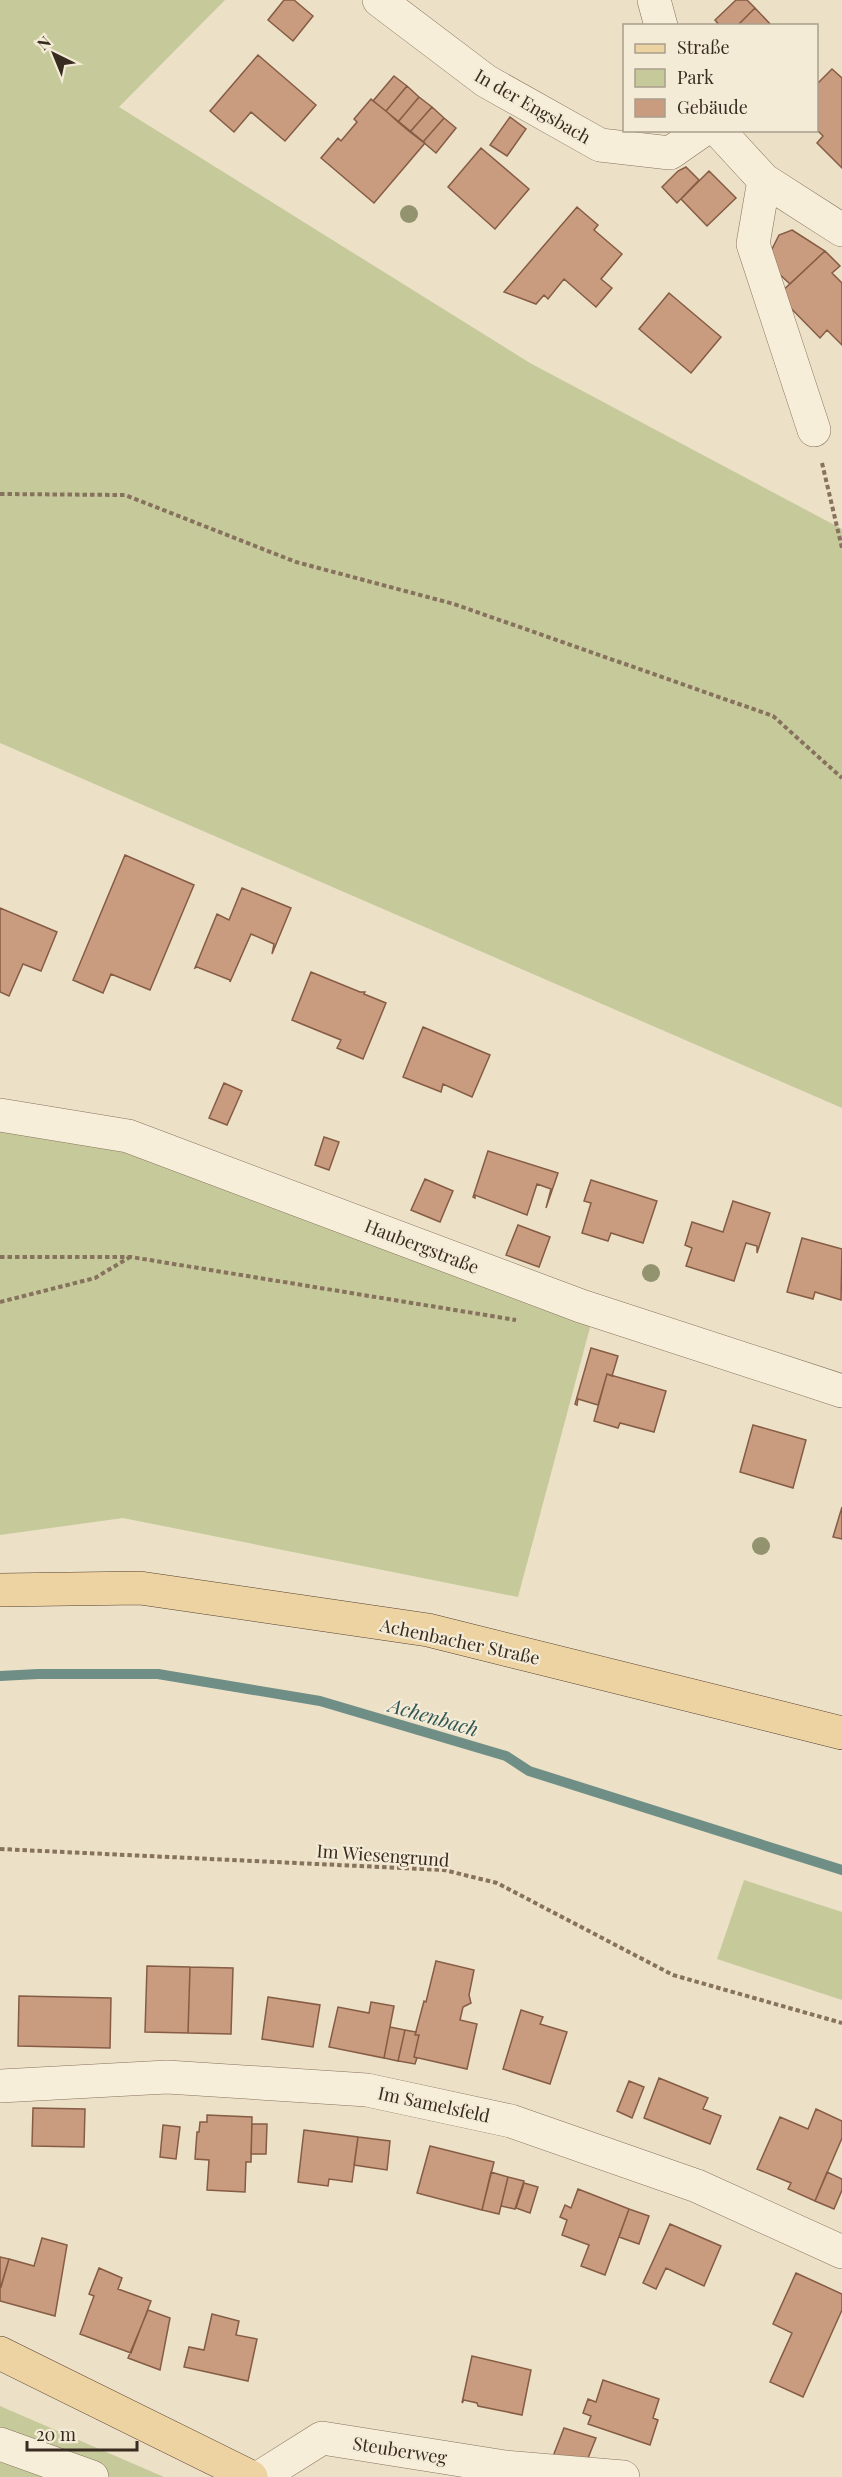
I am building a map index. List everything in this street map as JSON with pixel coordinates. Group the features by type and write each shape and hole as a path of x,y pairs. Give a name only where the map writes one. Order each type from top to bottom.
{"main road":[{"name":"Achenbacher Straße","path":"0,1590 140,1588 428,1630 842,1733"},
{"path":"0,2353 251,2477"}],"street":[{"name":"In der Engsbach","path":"379,0 486,81 600,145 670,153 700,132"},
{"path":"654,0 660,24"},
{"path":"720,132 764,180 842,230"},
{"path":"764,180 753,244 814,430"},
{"name":"Haubergstraße","path":"0,1115 128,1136 581,1306 842,1391"},
{"name":"Im Samelsfeld","path":"0,2086 167,2077 367,2090 511,2121 697,2186 842,2252"},
{"name":"Steuberweg","path":"260,2477 322,2438 504,2467 623,2477"},
{"path":"0,2444 92,2477"}],"path":[{"path":"814,430 842,548"},
{"path":"0,494 125,495 296,562 454,604 773,716 842,778"},
{"path":"0,1257 131,1257 512,1321 524,1318"},
{"path":"0,1302 95,1278 131,1257"},
{"name":"Im Wiesengrund","path":"0,1849 444,1870 497,1884 673,1975 842,2024"}],"green space":[{"path":"0,0 225,0 119,107 530,363 842,529 842,1108 0,743"},
{"path":"0,1107 592,1320 518,1597 123,1518 0,1535"},
{"path":"744,1880 842,1912 842,2000 717,1959"},
{"path":"0,2406 164,2477 0,2477"}],"building":[{"path":"284,0 294,0 313,16 293,41 268,20"},
{"path":"736,0 747,0 755,8 739,24 718,24 715,20"},
{"path":"755,8 770,24 739,24"},
{"path":"258,55 316,105 285,141 251,112 234,132 210,111"},
{"path":"832,69 842,78 842,168 817,143 823,136 818,131 818,83"},
{"path":"394,76 407,86 386,111 373,101"},
{"path":"407,86 419,97 398,122 386,111"},
{"path":"419,97 432,107 410,132 398,122"},
{"path":"371,99 425,143 374,203 321,158 338,138 341,141 357,122 354,119"},
{"path":"432,107 444,118 423,142 410,132"},
{"path":"510,117 526,129 507,156 490,145"},
{"path":"444,118 456,128 436,153 423,142"},
{"path":"481,148 529,189 495,229 448,187"},
{"path":"686,167 699,180 677,203 662,187 678,171"},
{"path":"709,171 736,198 707,226 681,199"},
{"path":"577,207 598,225 594,230 622,254 601,279 612,288 596,307 564,279 548,299 544,295 536,304 504,292"},
{"path":"792,230 825,251 790,284 775,270 771,251 779,235"},
{"path":"825,251 840,266 832,273 842,283 842,345 827,330 820,338 778,295"},
{"path":"669,293 721,337 691,373 639,329"},
{"path":"125,855 194,885 150,990 111,974 103,993 73,980"},
{"path":"242,888 291,908 272,954 274,944 251,934 230,982 230,980 195,968 217,914 229,920"},
{"path":"0,908 57,932 41,971 23,964 9,996 0,992"},
{"path":"311,972 365,992 364,994 386,1003 363,1059 337,1048 341,1040 292,1020"},
{"path":"423,1027 490,1055 472,1097 443,1084 441,1092 403,1077"},
{"path":"224,1083 242,1091 227,1125 209,1118"},
{"path":"324,1137 339,1142 329,1170 315,1165"},
{"path":"488,1151 558,1173 546,1208 551,1189 537,1184 527,1215 475,1195 475,1198 473,1197"},
{"path":"425,1179 453,1191 440,1222 411,1210"},
{"path":"591,1180 657,1201 643,1243 611,1233 608,1241 582,1233 591,1203 584,1201"},
{"path":"733,1201 770,1213 757,1253 757,1246 746,1243 734,1281 686,1266 692,1248 685,1245 692,1222 723,1232"},
{"path":"518,1225 550,1237 539,1267 506,1255"},
{"path":"802,1238 842,1249 841,1300 815,1292 813,1299 787,1292"},
{"path":"591,1348 618,1356 612,1376 607,1374 598,1405 578,1399 577,1405 575,1404"},
{"path":"607,1374 666,1391 654,1432 620,1423 618,1428 594,1421"},
{"path":"753,1425 806,1440 793,1488 740,1472"},
{"path":"842,1507 842,1539 833,1537"},
{"path":"436,1961 474,1970 469,1995 471,2003 463,2007 460,2020 477,2024 467,2069 414,2057 419,2035 415,2035"},
{"path":"147,1966 190,1967 188,2033 145,2032"},
{"path":"190,1967 233,1968 231,2034 188,2033"},
{"path":"19,1996 111,1998 110,2048 18,2046"},
{"path":"268,1997 320,2005 313,2047 262,2039"},
{"path":"371,2002 394,2006 384,2058 329,2047 338,2007 369,2013"},
{"path":"521,2010 543,2017 540,2024 567,2032 550,2084 503,2069"},
{"path":"390,2027 405,2030 398,2061 384,2058"},
{"path":"405,2030 416,2032 415,2035 419,2035 414,2057 417,2058 415,2064 398,2061"},
{"path":"659,2078 708,2098 703,2109 721,2116 710,2144 644,2118"},
{"path":"629,2081 644,2087 632,2118 617,2111"},
{"path":"33,2108 85,2109 84,2147 32,2146"},
{"path":"816,2109 842,2121 842,2138 815,2201 788,2189 791,2183 757,2169 780,2117 808,2129"},
{"path":"207,2115 252,2117 251,2162 246,2162 245,2192 207,2190 209,2160 195,2159 197,2132 199,2132 200,2122 207,2122"},
{"path":"252,2124 267,2124 266,2154 251,2154"},
{"path":"163,2125 180,2127 176,2159 160,2157"},
{"path":"304,2130 358,2137 352,2182 329,2179 328,2186 298,2182"},
{"path":"358,2137 390,2141 387,2170 354,2165"},
{"path":"430,2146 494,2162 482,2210 417,2193"},
{"path":"491,2172 508,2177 499,2214 482,2210"},
{"path":"827,2172 842,2179 842,2190 834,2209 815,2201"},
{"path":"508,2177 524,2181 515,2209 501,2206"},
{"path":"524,2183 538,2187 530,2213 516,2208"},
{"path":"578,2189 629,2209 605,2275 581,2266 589,2245 562,2235 567,2220 560,2217 565,2205 571,2208"},
{"path":"629,2209 649,2216 639,2244 619,2237"},
{"path":"670,2224 721,2246 704,2286 666,2268 656,2289 643,2283"},
{"path":"42,2238 67,2245 55,2316 0,2301 0,2289 9,2259 34,2266"},
{"path":"0,2257 9,2259 1,2287 0,2287"},
{"path":"99,2268 122,2278 118,2289 151,2301 131,2353 80,2334 94,2296 89,2294"},
{"path":"796,2273 842,2294 842,2310 803,2397 770,2382 792,2333 773,2324"},
{"path":"148,2310 170,2318 160,2370 128,2358"},
{"path":"212,2314 239,2321 236,2335 257,2339 248,2381 184,2367 189,2347 204,2350"},
{"path":"472,2356 531,2370 522,2415 478,2406 477,2403 464,2400 462,2403"},
{"path":"603,2380 659,2399 653,2418 658,2420 650,2445 588,2424 591,2416 583,2413 588,2399 596,2402"},
{"path":"564,2428 596,2438 588,2458 552,2459"}],"waterway":[{"name":"Achenbach","path":"0,1676 158,1674 320,1701 506,1756 529,1771 842,1870"}]}
